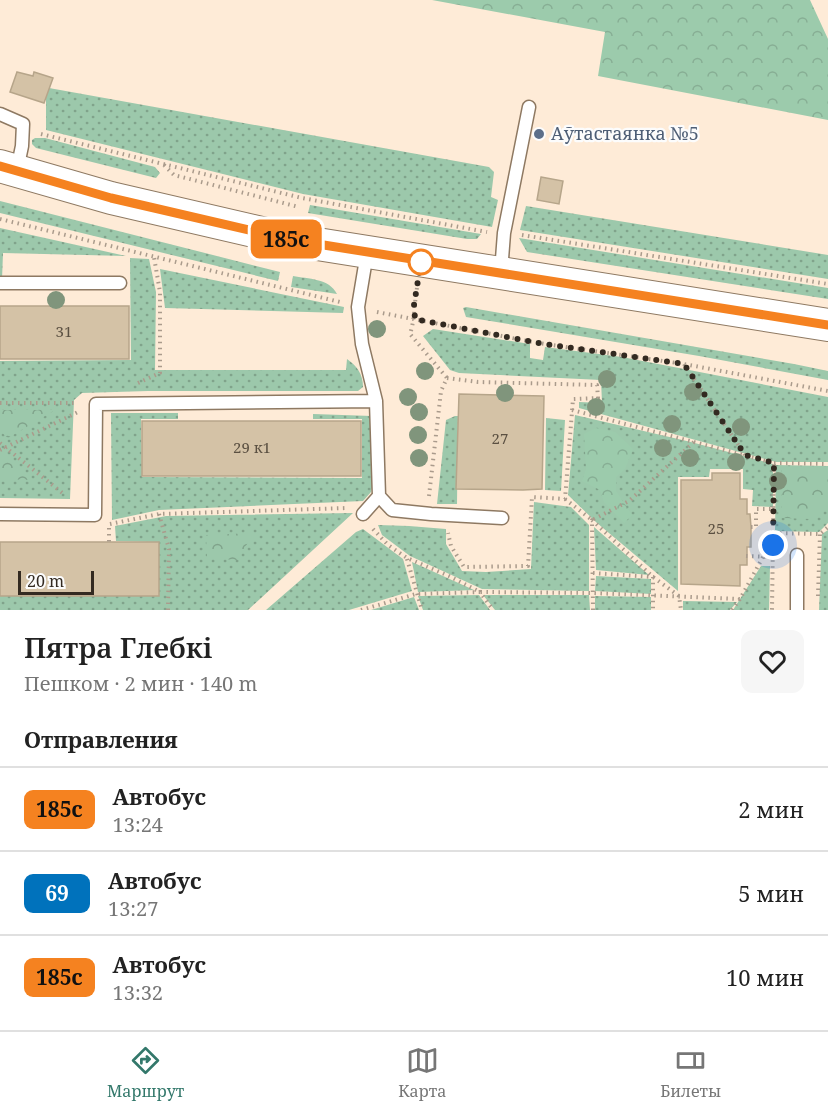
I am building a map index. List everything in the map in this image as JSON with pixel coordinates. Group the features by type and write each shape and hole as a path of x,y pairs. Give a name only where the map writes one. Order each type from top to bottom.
{"street":[{"path":"8,169 111,198 292,240 828,325"}],"lane":[{"path":"501,273 504,233 529,107"},
{"path":"0,114 23,124 23,131 8,169"},
{"path":"367,253 358,307 362,344 376,401 379,496 392,510 502,518"},
{"path":"0,283 120,283"},
{"path":"0,514 95,515 96,404 376,401"},
{"path":"363,514 379,496"},
{"path":"797,610 798,555"}],"path":[{"path":"23,131 51,135 302,198 489,233 504,233 828,284"},
{"path":"164,164 174,175 299,207"},
{"path":"0,219 415,319 538,343 684,364 828,391"},
{"path":"0,450 160,373 160,292 154,257"},
{"path":"421,262 414,305 415,319 410,334 447,378 478,382 597,385 598,398 573,399"},
{"path":"684,364 745,455"},
{"path":"431,514 428,504 431,472 441,391 447,378"},
{"path":"0,403 96,404"},
{"path":"572,410 774,463 828,464"},
{"path":"0,442 70,499 109,524 159,514 345,508 363,514"},
{"path":"592,520 629,501 694,442"},
{"path":"772,610 774,463"},
{"path":"531,497 532,490"},
{"path":"565,499 592,520 653,577 679,596 681,610"},
{"path":"751,527 756,527 756,509 774,509"},
{"path":"109,512 109,542"},
{"path":"159,514 170,549 168,610"},
{"path":"592,520 593,610"},
{"path":"370,526 388,545 407,558 480,592 493,610"},
{"path":"774,533 820,534 828,527"},
{"path":"818,599 820,534"},
{"path":"746,556 773,557"},
{"path":"732,610 763,557"},
{"path":"407,558 422,610"},
{"path":"593,573 653,577"},
{"path":"653,577 653,610"},
{"path":"361,610 416,594 480,592 592,593 740,599"}],"green space":[{"path":"432,0 810,0 828,39 828,120 598,76 605,32"},
{"path":"49,88 489,167 494,172 491,197 498,200 492,227 303,194 46,130 46,97"},
{"path":"35,138 45,138 155,167 160,173 156,178 36,148 32,144"},
{"path":"0,201 280,272 278,281 0,213"},
{"path":"310,205 481,234 477,239 467,239 308,213"},
{"path":"526,206 828,255 828,279 520,230"},
{"path":"0,228 126,256 3,253 2,280 0,280"},
{"path":"519,238 828,288 828,299 527,252"},
{"path":"130,258 149,259 156,292 155,370 346,370 347,359 359,371 363,387 358,391 82,393 74,400 70,499 0,498 0,361 131,360"},
{"path":"160,269 344,307 343,313 165,308"},
{"path":"293,276 324,282 337,294 291,287"},
{"path":"463,308 794,364 828,371 828,380 466,317"},
{"path":"433,329 530,344 530,358 543,360 545,347 622,357 828,397 828,462 776,462 579,408 579,402 602,403 601,380 459,373 450,370 423,336"},
{"path":"0,410 55,410 8,438 0,431"},
{"path":"111,413 178,413 178,419 141,419 142,477 362,478 362,419 313,419 313,414 372,416 373,483 371,492 363,501 159,510 112,520"},
{"path":"575,415 773,464 773,507 752,506 753,490 743,489 743,469 710,469 709,477 678,477 678,591 597,523 568,495"},
{"path":"458,416 457,504 437,504 446,420"},
{"path":"546,418 565,420 561,491 545,490"},
{"path":"596,428 615,432 633,449 625,469 616,477 616,491 632,515 624,523 604,502 600,490 582,481 586,469 584,434"},
{"path":"2,455 33,480 0,479 0,456"},
{"path":"776,465 828,466 828,523 819,532 775,531"},
{"path":"782,469 828,469 828,503 810,519 782,518"},
{"path":"534,502 571,507 589,525 589,591 482,589 410,556 382,535 378,525 446,529 446,544 462,571 531,569"},
{"path":"353,513 248,610 0,610 0,596 158,542 116,541 115,526 166,516"},
{"path":"594,527 649,575 596,570"},
{"path":"363,529 403,559 412,591 349,610 266,610 356,532"},
{"path":"828,530 828,610 819,610 822,534"},
{"path":"254,533 237,560 207,558 206,535"},
{"path":"412,562 474,590 418,592"},
{"path":"761,566 770,566 769,610 733,610"},
{"path":"596,576 651,579 651,594 595,591"},
{"path":"479,595 490,610 423,610 418,596"},
{"path":"483,595 589,595 590,610 495,610"},
{"path":"595,596 651,597 651,610 595,610"},
{"path":"414,597 419,610 371,610"},
{"path":"683,601 737,602 730,610 683,610"}],"building":[{"path":"17,72 33,76 34,72 53,78 44,103 10,92"},
{"path":"541,177 563,181 559,204 537,200"},
{"path":"0,306 129,306 129,359 0,359"},
{"path":"459,394 544,396 542,489 456,489"},
{"path":"142,421 361,421 361,476 142,476"},
{"path":"712,473 740,473 740,499 747,499 751,547 747,547 747,565 740,565 740,586 681,584 681,480 712,480"},
{"path":"0,542 159,542 159,596 0,596"}],"bus line":[{"name":"185с","path":"0,166 111,198 292,240 828,325"}],"place":[{"name":"Аўтастаянка №5","path":"539,134"}],"route":[{"path":"421,262 414,305 415,319 538,343 684,364 745,455 774,463 773,545"}]}
